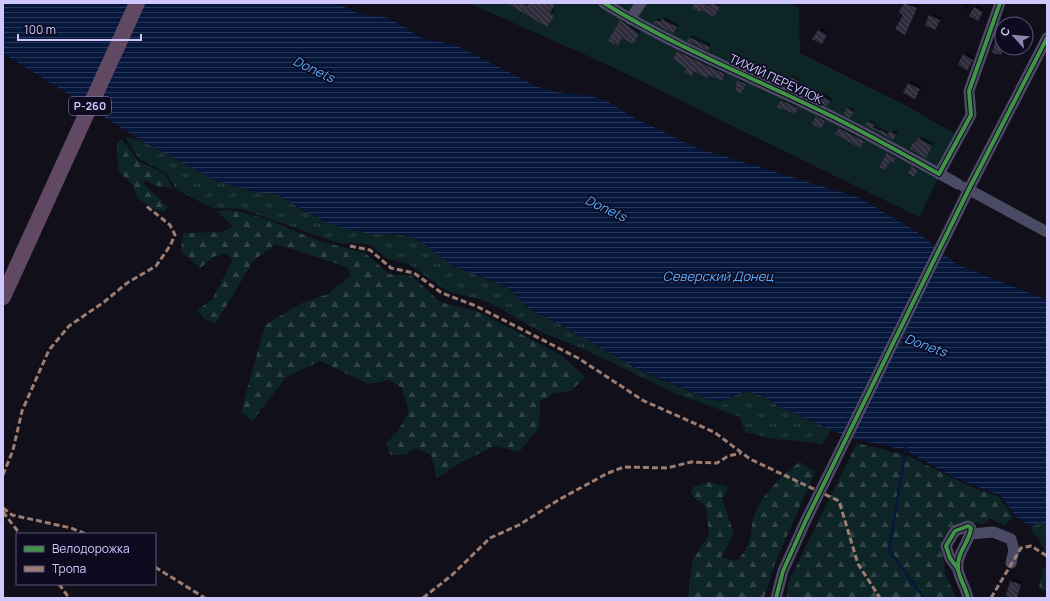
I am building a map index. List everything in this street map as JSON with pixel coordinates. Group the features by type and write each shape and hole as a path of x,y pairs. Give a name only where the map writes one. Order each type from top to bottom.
{"highway":[{"name":"Р-260","path":"3,297 137,3"}],"street":[{"name":"ТИХИЙ ПЕРЕУЛОК","path":"604,3 630,19 715,62 822,111 964,186 1047,232"},
{"path":"630,19 641,3"},
{"path":"939,174 970,115 969,91 996,4"},
{"path":"776,598 783,571 806,520 964,186 1047,38"},
{"path":"958,569 959,556 971,534 971,528 968,526 961,528 951,536 946,546 950,558 958,569 966,588 968,598"},
{"path":"971,534 993,532 1011,539 1014,550 1011,563"}],"green space":[{"path":"469,3 789,3 799,8 800,53 907,106 959,136 919,217 608,65"},
{"path":"125,137 142,141 217,181 255,192 276,194 288,200 303,211 387,234 410,236 422,242 452,265 509,288 530,310 558,323 634,367 663,381 710,400 730,398 742,392 751,392 765,397 777,405 831,430 822,444 770,438 745,432 740,417 677,394 592,353 539,331 489,302 447,291 409,264 388,259 369,244 338,243 242,209 212,208 177,190 166,173 138,158"},
{"path":"122,139 138,161 165,174 172,188 157,186 147,181 142,182 168,207 164,212 154,209 137,198 133,185 119,172 117,143"},
{"path":"233,210 267,219 316,240 365,253 389,274 412,276 440,302 479,312 561,355 585,377 571,391 553,393 540,402 539,428 519,452 494,446 462,462 437,478 431,455 416,448 405,455 391,455 386,444 398,431 409,412 402,388 390,380 368,384 320,361 286,377 252,421 241,412 265,325 302,303 328,294 351,275 347,267 276,244 254,260 216,323 203,318 198,310 213,298 232,261 228,254 215,256 200,268 181,251 183,233 223,232 233,226 216,211"},
{"path":"857,443 908,456 969,486 999,497 1013,517 1004,526 991,518 984,524 966,522 942,542 945,573 956,598 787,598 788,583"},
{"path":"800,462 815,472 775,563 764,598 688,598 692,561 709,535 706,506 698,501 691,493 693,487 709,482 729,487 722,498 734,534 721,557 737,561 746,549 750,540 752,523 761,501 787,472"},
{"path":"1039,522 1047,524 1047,556 1031,527"},
{"path":"1047,566 1047,592 1039,588 1043,568"}],"water":[{"name":"Северский Донец","path":"3,3 335,3 360,14 389,18 422,38 455,45 538,87 556,92 591,96 609,102 629,115 694,147 860,198 917,232 958,265 1047,300 1047,524 1039,522 1030,526 1016,517 1001,496 953,477 905,450 855,439 831,430 777,405 765,397 751,392 742,392 721,402 710,400 634,367 558,323 530,310 509,288 452,265 422,242 410,236 401,234 371,234 342,228 323,221 276,194 255,192 217,181 142,141 3,53"}],"building":[{"path":"507,3 523,3 527,6 529,3 556,3 550,13 555,15 547,27"},
{"path":"690,3 704,3 708,6 712,3 720,7 714,17 701,10 700,12 692,8 694,5"},
{"path":"904,3 917,8 905,35 895,29 903,15 899,12"},
{"path":"974,7 983,12 978,21 969,16"},
{"path":"929,15 940,20 935,30 925,25"},
{"path":"662,19 677,27 673,34 653,23 655,20 660,22"},
{"path":"620,20 639,34 633,44 622,38 618,46 608,41"},
{"path":"818,30 827,35 822,44 812,39"},
{"path":"689,37 710,47 708,51 687,41"},
{"path":"677,51 725,74 722,81 709,75 707,78 694,71 692,76 684,72 686,68 673,59"},
{"path":"963,54 973,60 967,71 958,64"},
{"path":"756,65 765,69 762,75 752,71"},
{"path":"790,77 799,81 797,84 806,89 803,95 785,86"},
{"path":"737,80 746,84 741,93 735,90"},
{"path":"908,83 920,89 915,99 903,93"},
{"path":"821,96 830,101 827,106 818,102"},
{"path":"781,100 798,108 795,114 777,107"},
{"path":"847,108 854,112 850,118 844,114"},
{"path":"816,116 825,121 821,129 812,124"},
{"path":"868,121 875,125 873,127 888,134 890,131 896,135 893,140 865,125"},
{"path":"839,128 864,141 860,148 835,134"},
{"path":"918,138 932,146 926,158 910,149 914,141 916,142"},
{"path":"887,153 896,158 893,163 890,161 885,170 879,167"},
{"path":"912,166 918,170 914,177 908,173"},
{"path":"1010,581 1021,584 1017,598 1006,596"}],"waterway":[{"path":"906,447 889,550 924,598"}],"marked path":[{"path":"3,475 13,450 22,411 49,350 69,326 104,302 127,283 156,266 170,246 175,235 170,225 145,205"},
{"path":"350,246 370,250 391,268 414,273 442,293 476,306 578,358 644,401 714,432 750,459 839,501 858,564 880,598"},
{"path":"423,598 452,575 490,538 519,525 560,499 608,473 624,467 667,468 691,462 717,463 728,456 741,453"},
{"path":"3,508 12,515 71,528 84,533"},
{"path":"3,512 19,533"},
{"path":"991,598 1021,548 1031,546 1047,556"},
{"path":"156,568 205,598"},
{"path":"60,585 69,598"}],"cycle path":[{"path":"604,3 630,19 684,47 851,126 939,174 971,115 969,91 1000,3"},
{"path":"776,598 783,571 806,520 970,187 1047,38"},
{"path":"958,569 950,558 946,546 955,531 968,526 971,528 970,533 958,563 958,569 968,598"}],"water label":[{"name":"Donets","path":"314,69"},
{"name":"Donets","path":"606,208"},
{"name":"Donets","path":"926,345"}]}
